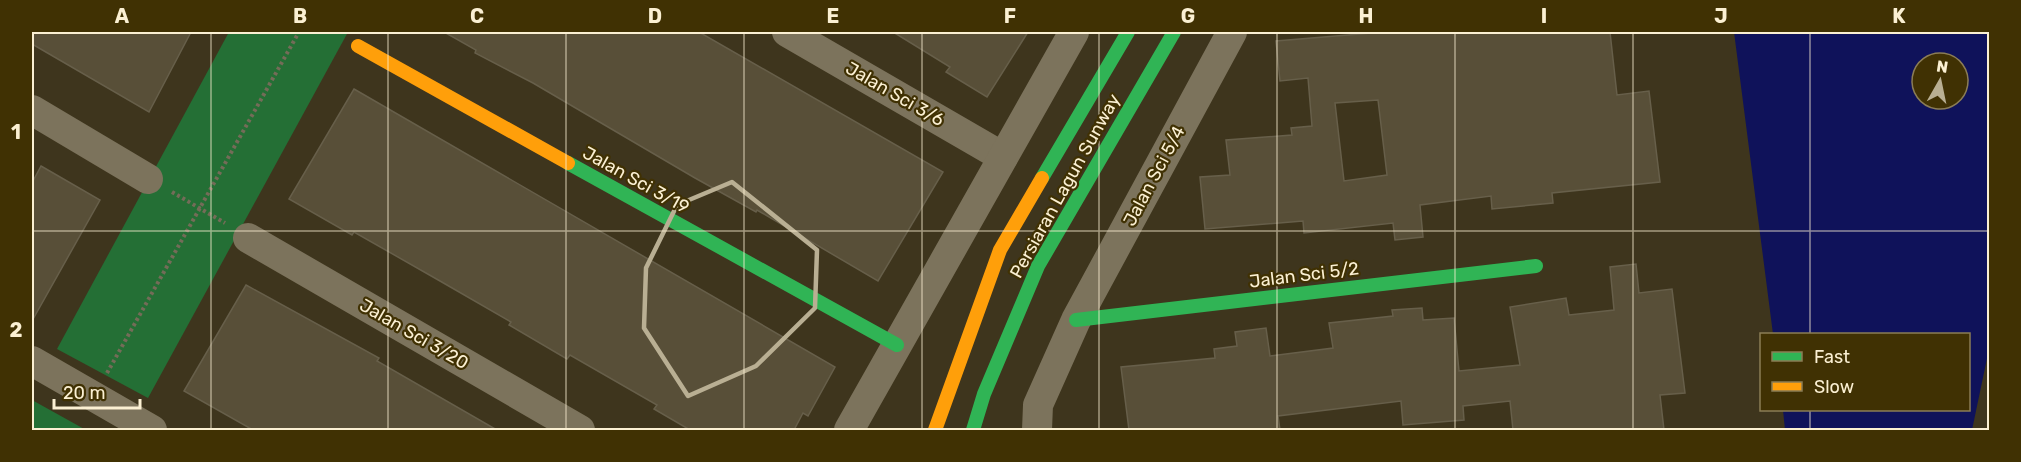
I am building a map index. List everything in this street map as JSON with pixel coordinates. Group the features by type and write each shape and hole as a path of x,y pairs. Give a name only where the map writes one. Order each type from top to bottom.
{"street":[{"name":"Jalan Sci 3/6","path":"787,32 1004,157"},
{"path":"849,430 1074,32"},
{"name":"Persiaran Lagun Sunway","path":"973,430 984,394 1038,266 1156,53 1174,32"},
{"name":"Jalan Sci 5/4","path":"1037,430 1038,405 1076,320 1232,32"},
{"name":"Persiaran Lagun Sunway","path":"935,430 1000,250 1128,37"},
{"name":"Jalan Sci 3/19","path":"358,46 897,345"},
{"path":"32,111 148,178"},
{"name":"Jalan Sci 3/20","path":"248,238 580,430"},
{"name":"Jalan Sci 5/2","path":"1076,320 1536,266"},
{"path":"32,361 152,430"}],"path":[{"path":"93,397 299,32"},
{"path":"148,178 200,207 248,238"}],"highlighted area":[{"path":"732,182 817,250 815,308 756,366 688,396 644,328 646,268 677,205"}],"green space":[{"path":"229,32 348,32 148,398 57,349"},
{"path":"32,400 86,430 32,430"}],"shaded area":[{"path":"1734,32 1989,32 1990,344 1972,430 1785,430 1783,411 1970,411 1970,333 1773,333"}],"building":[{"path":"32,32 191,32 149,112 32,44"},
{"path":"444,32 699,32 943,172 878,281 533,83 475,53 476,50"},
{"path":"893,32 1028,32 987,97 946,72 950,67"},
{"path":"1384,32 1610,32 1617,95 1649,91 1660,182 1552,193 1553,203 1492,209 1491,196 1420,205 1423,237 1395,240 1393,223 1304,233 1303,221 1205,229 1200,177 1230,175 1226,140 1292,135 1291,128 1312,126 1308,78 1280,81 1276,41","holes":["1378,100 1387,175 1344,181 1335,103"]},
{"path":"354,89 835,367 808,416 803,413 794,430 690,430 654,409 657,405 570,355 567,359 509,325 511,322 440,281 354,232 352,235 289,199"},
{"path":"41,166 100,200 32,321 32,183"},
{"path":"1636,264 1639,293 1672,289 1685,393 1660,395 1664,430 1513,430 1510,401 1463,406 1464,420 1403,425 1401,401 1278,416 1280,430 1129,430 1121,367 1215,358 1214,349 1237,346 1235,332 1266,328 1270,356 1333,348 1329,323 1393,316 1392,310 1422,308 1423,320 1454,318 1459,371 1520,365 1510,307 1566,298 1569,315 1614,310 1610,267"},
{"path":"246,285 379,358 377,361 497,430 253,430 184,391"}],"traffic: fast":[{"path":"1042,178 1128,32"},
{"path":"973,430 984,394 1038,266 1174,32"},
{"path":"568,163 897,345"},
{"path":"1076,320 1536,266"}],"traffic: slow":[{"path":"358,46 568,163"},
{"path":"935,430 1000,250 1042,178"}]}
